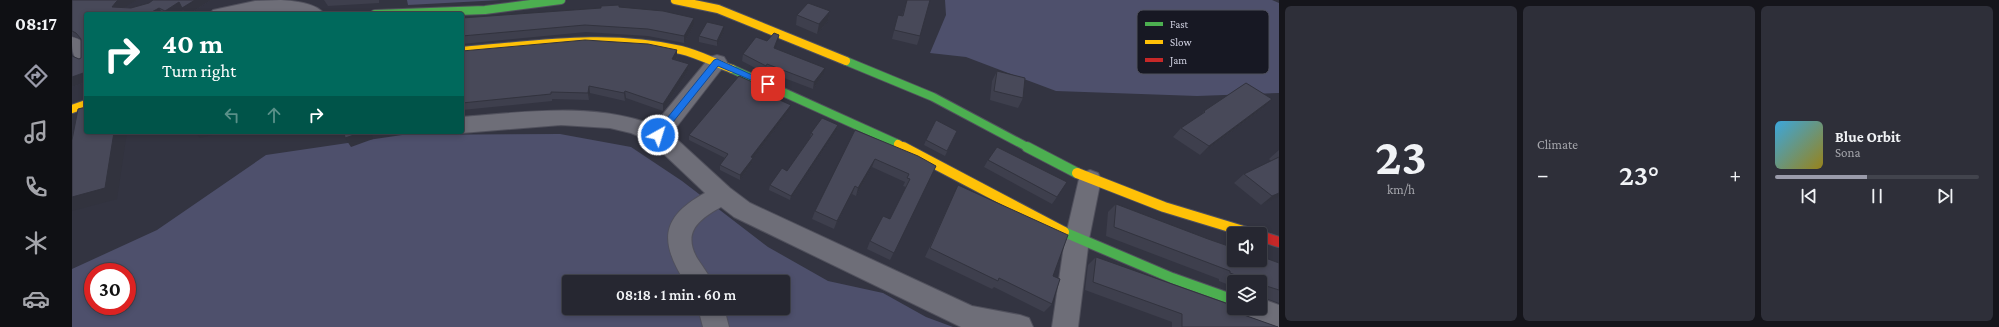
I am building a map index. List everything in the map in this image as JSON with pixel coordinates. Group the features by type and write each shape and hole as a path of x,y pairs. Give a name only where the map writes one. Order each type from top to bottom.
{"street":[{"path":"430,12 485,10 561,0"},
{"path":"675,0 718,9 755,23 933,97 1055,163 1090,179 1167,209 1229,227"},
{"path":"228,12 259,5 271,5 295,7 309,12"},
{"path":"84,35 72,42 76,44 84,55"},
{"path":"464,51 586,40 618,41 682,50 717,62 884,136 1076,239 1172,278 1227,298"},
{"path":"658,135 717,62"},
{"path":"72,109 84,105"},
{"path":"464,124 568,116 598,118 645,129 658,135 722,195 742,210 969,318 1020,327"},
{"path":"1066,327 1076,239 1090,179"},
{"path":"694,275 685,261 680,246 680,231 688,216 722,195"},
{"path":"1267,238 1279,242"},
{"path":"1267,312 1279,316"},
{"path":"713,315 716,327"}],"shaded area":[{"path":"407,0 501,0 408,5"},
{"path":"945,0 1272,0 1279,3 1279,93 1197,96 1056,91 966,57 930,53 946,15"},
{"path":"560,134 631,147 682,181 768,247 828,281 883,293 926,317 953,327 72,327 72,269 84,263 84,315 136,315 136,263 85,263 157,230 266,155 402,135"}],"building":[{"path":"72,0 118,0 112,7 131,8 149,3 153,0 195,0 182,8 179,2 165,11 159,8 152,12 84,12 84,73 72,77 72,56 79,59 81,58 81,39 72,31"},
{"path":"907,0 930,0 920,36 894,30 898,15 903,16"},
{"path":"808,3 830,11 819,24 797,15"},
{"path":"619,5 619,7 663,11 694,18 684,36 648,29 585,25 464,36 464,18 601,8 601,6"},
{"path":"707,22 724,26 717,41 699,36"},
{"path":"774,33 779,35 774,48 825,68 814,82 767,64 766,66 743,54 756,37 767,41"},
{"path":"585,40 648,44 677,50 672,59 689,64 663,104 625,91 624,93 589,86 588,93 551,92 551,94 464,103 464,51"},
{"path":"997,71 1025,78 1023,98 994,91"},
{"path":"739,76 759,85 757,90 791,105 751,157 753,158 740,175 720,165 728,154 689,135"},
{"path":"1246,83 1272,99 1209,146 1181,128 1205,112 1204,111"},
{"path":"84,108 84,134 114,134 105,188 72,197 72,140 78,109"},
{"path":"822,118 838,125 791,196 770,185 782,168 787,171 813,134 811,133"},
{"path":"936,120 957,131 947,151 926,140"},
{"path":"855,130 918,156 936,166 894,253 870,241 883,216 890,219 910,179 907,178 909,174 875,159 858,188 855,186 837,221 815,211"},
{"path":"344,134 357,134 345,138"},
{"path":"997,147 1067,182 1057,197 988,160"},
{"path":"1279,157 1279,193 1272,196 1244,174"},
{"path":"958,185 1068,235 1053,276 1060,279 1052,304 999,278 998,281 930,248"},
{"path":"1116,204 1227,246 1227,267 1267,267 1267,259 1279,263 1279,290 1267,286 1267,275 1236,275 1230,273 1230,271 1114,227"},
{"path":"1096,257 1227,304 1227,315 1244,315 1278,327 1182,327 1182,314 1093,282"}],"traffic: fast":[{"path":"430,12 485,10 561,0"},
{"path":"846,61 933,97 1077,173"},
{"path":"732,69 898,144"},
{"path":"1064,232 1172,278 1227,298"}],"traffic: slow":[{"path":"675,0 718,9 846,61"},
{"path":"464,51 586,40 648,44 682,50 732,69"},
{"path":"72,109 84,105"},
{"path":"898,144 1064,232"},
{"path":"1077,173 1164,207 1229,227"}],"traffic: jam":[{"path":"1267,238 1279,242"}],"route":[{"path":"658,135 717,62 768,84"}]}
